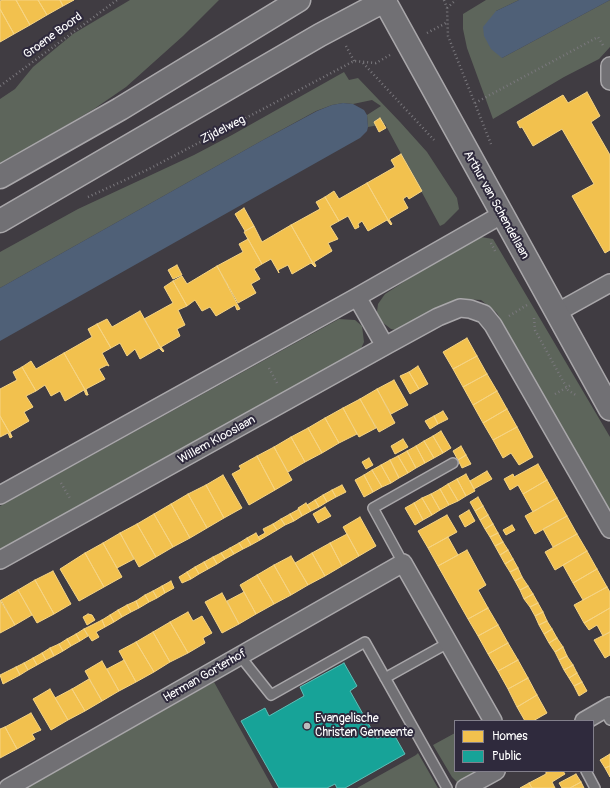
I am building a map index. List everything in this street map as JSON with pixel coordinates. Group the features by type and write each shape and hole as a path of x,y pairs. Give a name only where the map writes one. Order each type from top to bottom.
{"main road":[{"path":"0,177 120,109 300,0"},
{"path":"0,221 320,35 385,0"},
{"name":"Arthur van Schendellaan","path":"385,0 501,215 610,409"}],"street":[{"path":"609,59 610,81"},
{"path":"0,495 357,297 501,215"},
{"path":"556,313 610,283"},
{"path":"357,297 385,346 438,317 460,308 470,309 484,314 494,324 610,529"},
{"name":"Willem Klooslaan","path":"0,560 385,346"},
{"path":"404,563 492,720"},
{"name":"Herman Gorterhof","path":"8,788 404,563"},
{"path":"587,720 608,712"},
{"path":"466,788 494,772"}],"lane":[{"path":"404,563 373,508 453,463"},
{"path":"240,656 271,695 365,642 447,788"},
{"path":"385,678 448,643"},
{"path":"587,772 595,788"}],"path":[{"name":"Groene Boord","path":"0,86 117,0"},
{"path":"444,0 447,8 446,22 448,36 476,102 598,37 609,59"},
{"path":"447,8 456,0"},
{"name":"Zijdelweg","path":"81,201 149,169 354,61 376,63 446,22"},
{"path":"362,62 435,140"},
{"path":"494,324 527,305 529,312"},
{"path":"532,318 535,330 544,346"},
{"path":"259,351 287,401"},
{"path":"538,403 574,384"},
{"path":"52,466 80,516"}],"shaded area":[{"path":"130,0 219,0 183,36 126,87 94,109 0,164 0,99 15,89 33,67 73,34"},
{"path":"486,0 519,0 496,11 502,58 610,0 610,47 599,59 564,77 493,119 467,48 463,29 463,14"},
{"path":"344,72 349,80 358,78 427,152 457,198 459,209 444,224 440,226 385,124 368,127 367,115 381,106 372,100 353,104 343,103 332,105 316,111 0,288 0,252 78,209 194,155"},
{"path":"481,237 493,239 610,437 610,514 497,313 481,300 462,299 430,313 401,331 391,329 378,319 378,304 385,294 472,238"},
{"path":"339,319 355,320 362,326 364,342 359,353 0,554 0,506"},
{"path":"214,682 273,788 26,788 47,776"},
{"path":"454,734 454,772 477,772 458,783 452,777 433,745"},
{"path":"418,753 438,788 357,788 416,755"}],"water":[{"path":"519,0 610,0 502,58 491,49 484,36 483,27 496,11"},
{"path":"343,103 353,104 364,110 367,115 367,131 360,138 0,341 0,288 263,140 317,111 332,105"}],"building: Homes":[{"path":"16,0 30,25 14,34 0,9 0,1"},
{"path":"16,0 38,0 47,15 30,25"},
{"path":"38,0 60,0 63,6 47,15"},
{"path":"60,0 74,0 63,6"},
{"path":"0,9 14,34 0,42"},
{"path":"587,92 600,116 591,122 610,155 610,250 605,253 572,196 594,184 562,129 533,146 522,127 520,128 517,122 563,95 568,103"},
{"path":"380,118 386,128 379,132 374,122"},
{"path":"401,154 422,191 409,199 407,196 403,199 408,208 389,219 392,224 391,225 367,183 395,167 391,160"},
{"path":"367,183 391,225 387,220 368,231 362,221 358,224 359,227 355,229 348,216 339,221 325,197 334,191 339,199"},
{"path":"325,197 339,221 330,226 338,239 328,243 332,251 314,262 315,267 291,225 320,209 316,202"},
{"path":"244,208 254,226 245,231 235,214"},
{"path":"291,225 315,267 311,263 292,274 288,265 278,270 279,273 271,259 262,264 244,232 254,226 262,242"},
{"path":"248,239 262,264 254,269 260,279 251,284 256,293 238,303 217,266 243,252 239,244"},
{"path":"177,265 182,275 173,279 168,270"},
{"path":"217,266 240,309 237,310 235,305 216,316 210,307 202,311 195,300 187,306 173,281 182,276 187,284"},
{"path":"173,281 187,306 178,310 185,325 177,329 180,336 161,347 164,351 163,352 144,319 173,303 164,287"},
{"path":"140,311 163,352 159,348 140,359 135,349 127,356 120,343 111,348 97,324 107,319 112,327"},
{"path":"97,324 111,348 102,353 109,366 107,365 99,369 105,379 86,389 88,395 64,353 92,337 88,329"},
{"path":"467,338 477,356 453,369 443,352"},
{"path":"64,353 88,395 86,395 84,390 65,401 60,391 51,396 45,385 36,391 22,367 31,361 36,369"},
{"path":"477,356 487,374 463,387 453,369"},
{"path":"418,366 428,384 419,389 409,372"},
{"path":"22,367 36,391 26,396 33,407 24,412 29,421 10,432 12,437 0,416 0,389 17,380 13,372"},
{"path":"409,372 419,389 410,394 400,376"},
{"path":"487,374 497,391 473,405 463,387"},
{"path":"394,380 408,405 391,414 377,389"},
{"path":"377,389 395,423 379,432 360,399"},
{"path":"497,391 507,409 483,423 473,405"},
{"path":"360,399 376,428 359,437 343,408"},
{"path":"343,408 357,434 339,443 325,418"},
{"path":"507,409 517,427 493,440 483,423"},
{"path":"443,411 448,419 438,424 434,416"},
{"path":"0,416 12,437 10,438 8,433 0,437"},
{"path":"434,416 438,424 430,429 425,421"},
{"path":"325,418 339,443 322,453 308,428"},
{"path":"517,427 533,457 519,465 511,453 503,458 493,440"},
{"path":"308,428 322,453 305,462 291,437"},
{"path":"441,431 451,448 443,453 433,436"},
{"path":"433,436 443,453 434,458 424,441"},
{"path":"291,437 305,462 288,472 274,447"},
{"path":"403,439 408,447 395,454 391,446"},
{"path":"424,441 434,458 425,463 416,446"},
{"path":"416,446 425,463 416,468 407,451"},
{"path":"461,446 466,455 458,460 453,451"},
{"path":"274,447 292,480 275,490 257,456"},
{"path":"407,451 416,468 408,473 398,456"},
{"path":"466,455 471,464 462,468 458,460"},
{"path":"257,456 275,490 249,505 232,474 241,469 239,466"},
{"path":"398,456 408,473 399,478 390,460"},
{"path":"369,458 373,465 366,469 362,462"},
{"path":"390,460 399,478 391,483 381,465"},
{"path":"538,464 547,480 523,494 518,485 510,490 504,479 513,474 514,477"},
{"path":"381,465 391,483 382,487 372,470"},
{"path":"372,470 382,487 373,492 364,475"},
{"path":"487,471 492,479 474,489 470,481"},
{"path":"466,474 475,491 466,496 457,479"},
{"path":"223,475 242,508 224,518 206,485"},
{"path":"364,475 373,492 364,497 355,480"},
{"path":"457,479 466,496 458,501 448,484"},
{"path":"547,480 557,498 533,512 523,494"},
{"path":"448,484 458,501 449,505 440,489"},
{"path":"206,485 224,518 207,528 188,494"},
{"path":"342,485 346,492 336,497 332,490"},
{"path":"440,489 449,505 440,510 431,494"},
{"path":"332,490 336,497 327,502 323,495"},
{"path":"188,494 207,528 190,538 171,504"},
{"path":"431,494 440,510 432,515 422,498"},
{"path":"323,495 327,502 319,507 315,500"},
{"path":"478,497 483,506 475,511 470,502"},
{"path":"422,498 432,515 423,520 414,503"},
{"path":"557,498 567,516 535,534 525,516"},
{"path":"315,500 319,507 311,511 307,505"},
{"path":"306,503 311,511 302,516 298,508"},
{"path":"414,503 423,520 415,525 405,508"},
{"path":"171,504 190,538 173,547 154,514"},
{"path":"483,506 488,515 480,520 475,511"},
{"path":"325,507 331,516 318,523 313,514"},
{"path":"299,509 302,516 294,521 290,514"},
{"path":"469,510 475,521 465,527 459,516"},
{"path":"154,514 173,547 156,557 137,524"},
{"path":"290,514 294,521 285,525 281,519"},
{"path":"447,515 457,532 428,548 418,531"},
{"path":"488,515 493,524 485,529 480,520"},
{"path":"567,516 577,534 553,547 543,529"},
{"path":"360,517 376,546 359,556 343,527"},
{"path":"281,519 285,525 277,530 273,524"},
{"path":"137,524 156,557 139,567 120,533"},
{"path":"273,524 277,530 260,540 258,537 265,533 263,529"},
{"path":"493,524 498,533 490,537 485,529"},
{"path":"512,525 515,530 506,535 503,530"},
{"path":"120,533 134,559 117,568 103,543"},
{"path":"256,533 260,540 251,545 247,538"},
{"path":"498,533 503,542 495,546 490,537"},
{"path":"347,534 359,556 342,566 330,543"},
{"path":"577,534 587,551 555,570 545,552"},
{"path":"448,537 458,555 438,566 428,548"},
{"path":"247,538 251,545 243,549 239,543"},
{"path":"503,542 508,550 500,555 495,546"},
{"path":"103,543 122,577 104,587 85,553"},
{"path":"239,543 243,549 234,554 230,548"},
{"path":"330,543 342,566 325,576 312,553"},
{"path":"230,548 234,554 225,559 221,553"},
{"path":"467,550 486,585 478,590 488,608 468,619 438,566"},
{"path":"508,550 513,559 505,564 500,555"},
{"path":"587,551 597,569 573,583 563,565"},
{"path":"85,553 104,587 79,601 60,569"},
{"path":"221,553 225,559 217,564 213,557"},
{"path":"312,553 325,576 308,585 295,563"},
{"path":"291,556 308,585 291,595 274,565"},
{"path":"213,557 217,564 208,569 204,562"},
{"path":"513,559 518,568 510,572 505,564"},
{"path":"204,562 208,569 199,574 195,567"},
{"path":"274,565 291,595 274,604 257,575"},
{"path":"195,567 199,574 191,579 187,572"},
{"path":"518,568 522,577 515,581 510,572"},
{"path":"597,569 607,587 583,600 573,583"},
{"path":"53,571 71,604 54,614 35,580"},
{"path":"187,572 191,579 182,583 179,577"},
{"path":"257,575 274,604 256,614 240,585"},
{"path":"522,577 528,586 520,590 515,581"},
{"path":"35,580 54,614 37,623 18,590"},
{"path":"171,581 174,588 165,593 162,586"},
{"path":"162,586 165,593 157,598 153,591"},
{"path":"528,586 533,594 524,599 520,590"},
{"path":"607,587 610,592 610,608 584,623 574,605"},
{"path":"18,590 32,615 15,625 1,600"},
{"path":"153,591 157,598 149,602 145,595"},
{"path":"244,592 256,614 239,624 227,601"},
{"path":"222,593 239,624 222,633 205,602"},
{"path":"533,594 538,603 530,607 524,599"},
{"path":"145,595 149,602 139,608 136,601"},
{"path":"0,600 15,625 0,633"},
{"path":"136,601 139,608 131,612 127,605"},
{"path":"538,603 543,612 535,616 530,607"},
{"path":"127,605 131,612 122,617 118,610"},
{"path":"488,608 498,625 478,636 468,619"},
{"path":"610,608 610,632 603,636 597,625 589,630 584,623"},
{"path":"118,610 122,617 114,622 110,615"},
{"path":"188,612 193,621 202,616 212,633 203,638 205,643 188,653 170,622"},
{"path":"543,612 547,621 539,625 535,616"},
{"path":"88,614 92,615 95,620 87,625 83,617"},
{"path":"110,615 114,622 105,627 102,620"},
{"path":"102,620 105,627 96,632 99,637 92,641 84,629"},
{"path":"547,621 552,629 544,634 539,625"},
{"path":"170,622 188,653 170,662 153,632"},
{"path":"498,625 508,643 488,654 478,636"},
{"path":"84,629 88,636 80,641 76,634"},
{"path":"552,629 557,638 549,643 544,634"},
{"path":"153,632 170,662 154,672 136,642"},
{"path":"610,632 610,655 605,658 594,640"},
{"path":"76,634 80,641 71,646 67,639"},
{"path":"557,638 563,647 555,652 549,643"},
{"path":"67,639 71,646 63,651 59,644"},
{"path":"136,642 154,672 136,682 119,651"},
{"path":"508,643 518,660 498,671 488,654"},
{"path":"59,644 63,651 54,656 50,648"},
{"path":"563,647 567,656 559,660 555,652"},
{"path":"50,648 54,656 46,660 42,653"},
{"path":"42,653 46,660 37,665 33,658"},
{"path":"567,656 573,665 564,670 559,660"},
{"path":"33,658 37,665 28,670 24,663"},
{"path":"124,660 136,682 119,691 107,669"},
{"path":"518,660 528,678 508,689 498,671"},
{"path":"102,661 119,691 102,701 85,671"},
{"path":"24,663 28,670 20,675 16,667"},
{"path":"573,665 577,673 569,678 564,670"},
{"path":"16,667 20,675 3,684 0,675"},
{"path":"577,673 582,682 574,686 569,678"},
{"path":"528,678 537,695 517,707 508,689"},
{"path":"89,679 102,701 85,711 72,689"},
{"path":"582,682 587,691 579,696 574,686"},
{"path":"50,689 68,720 51,730 33,699"},
{"path":"72,689 85,711 68,720 55,698"},
{"path":"537,695 547,713 535,720 524,720 517,707"},
{"path":"31,713 41,730 32,734 35,739 17,749 5,727"},
{"path":"5,727 17,749 0,758 0,729"},
{"path":"610,754 610,766 605,768 600,760"},
{"path":"610,766 610,777 605,768"},
{"path":"546,772 564,772 565,774 552,782 555,788 532,788 529,783 546,774"},
{"path":"576,774 581,782 570,788 562,788 559,783"},
{"path":"581,782 584,788 570,788"},
{"path":"529,783 532,788 520,788"}],"building: Public":[{"name":"Evangelische Christen Gemeente","path":"344,663 357,686 350,691 377,739 392,731 405,754 345,788 337,788 335,784 327,788 279,788 241,721 265,708 269,716 304,696 300,687"}],"place":[{"name":"Evangelische Christen Gemeente","path":"307,726"}]}
